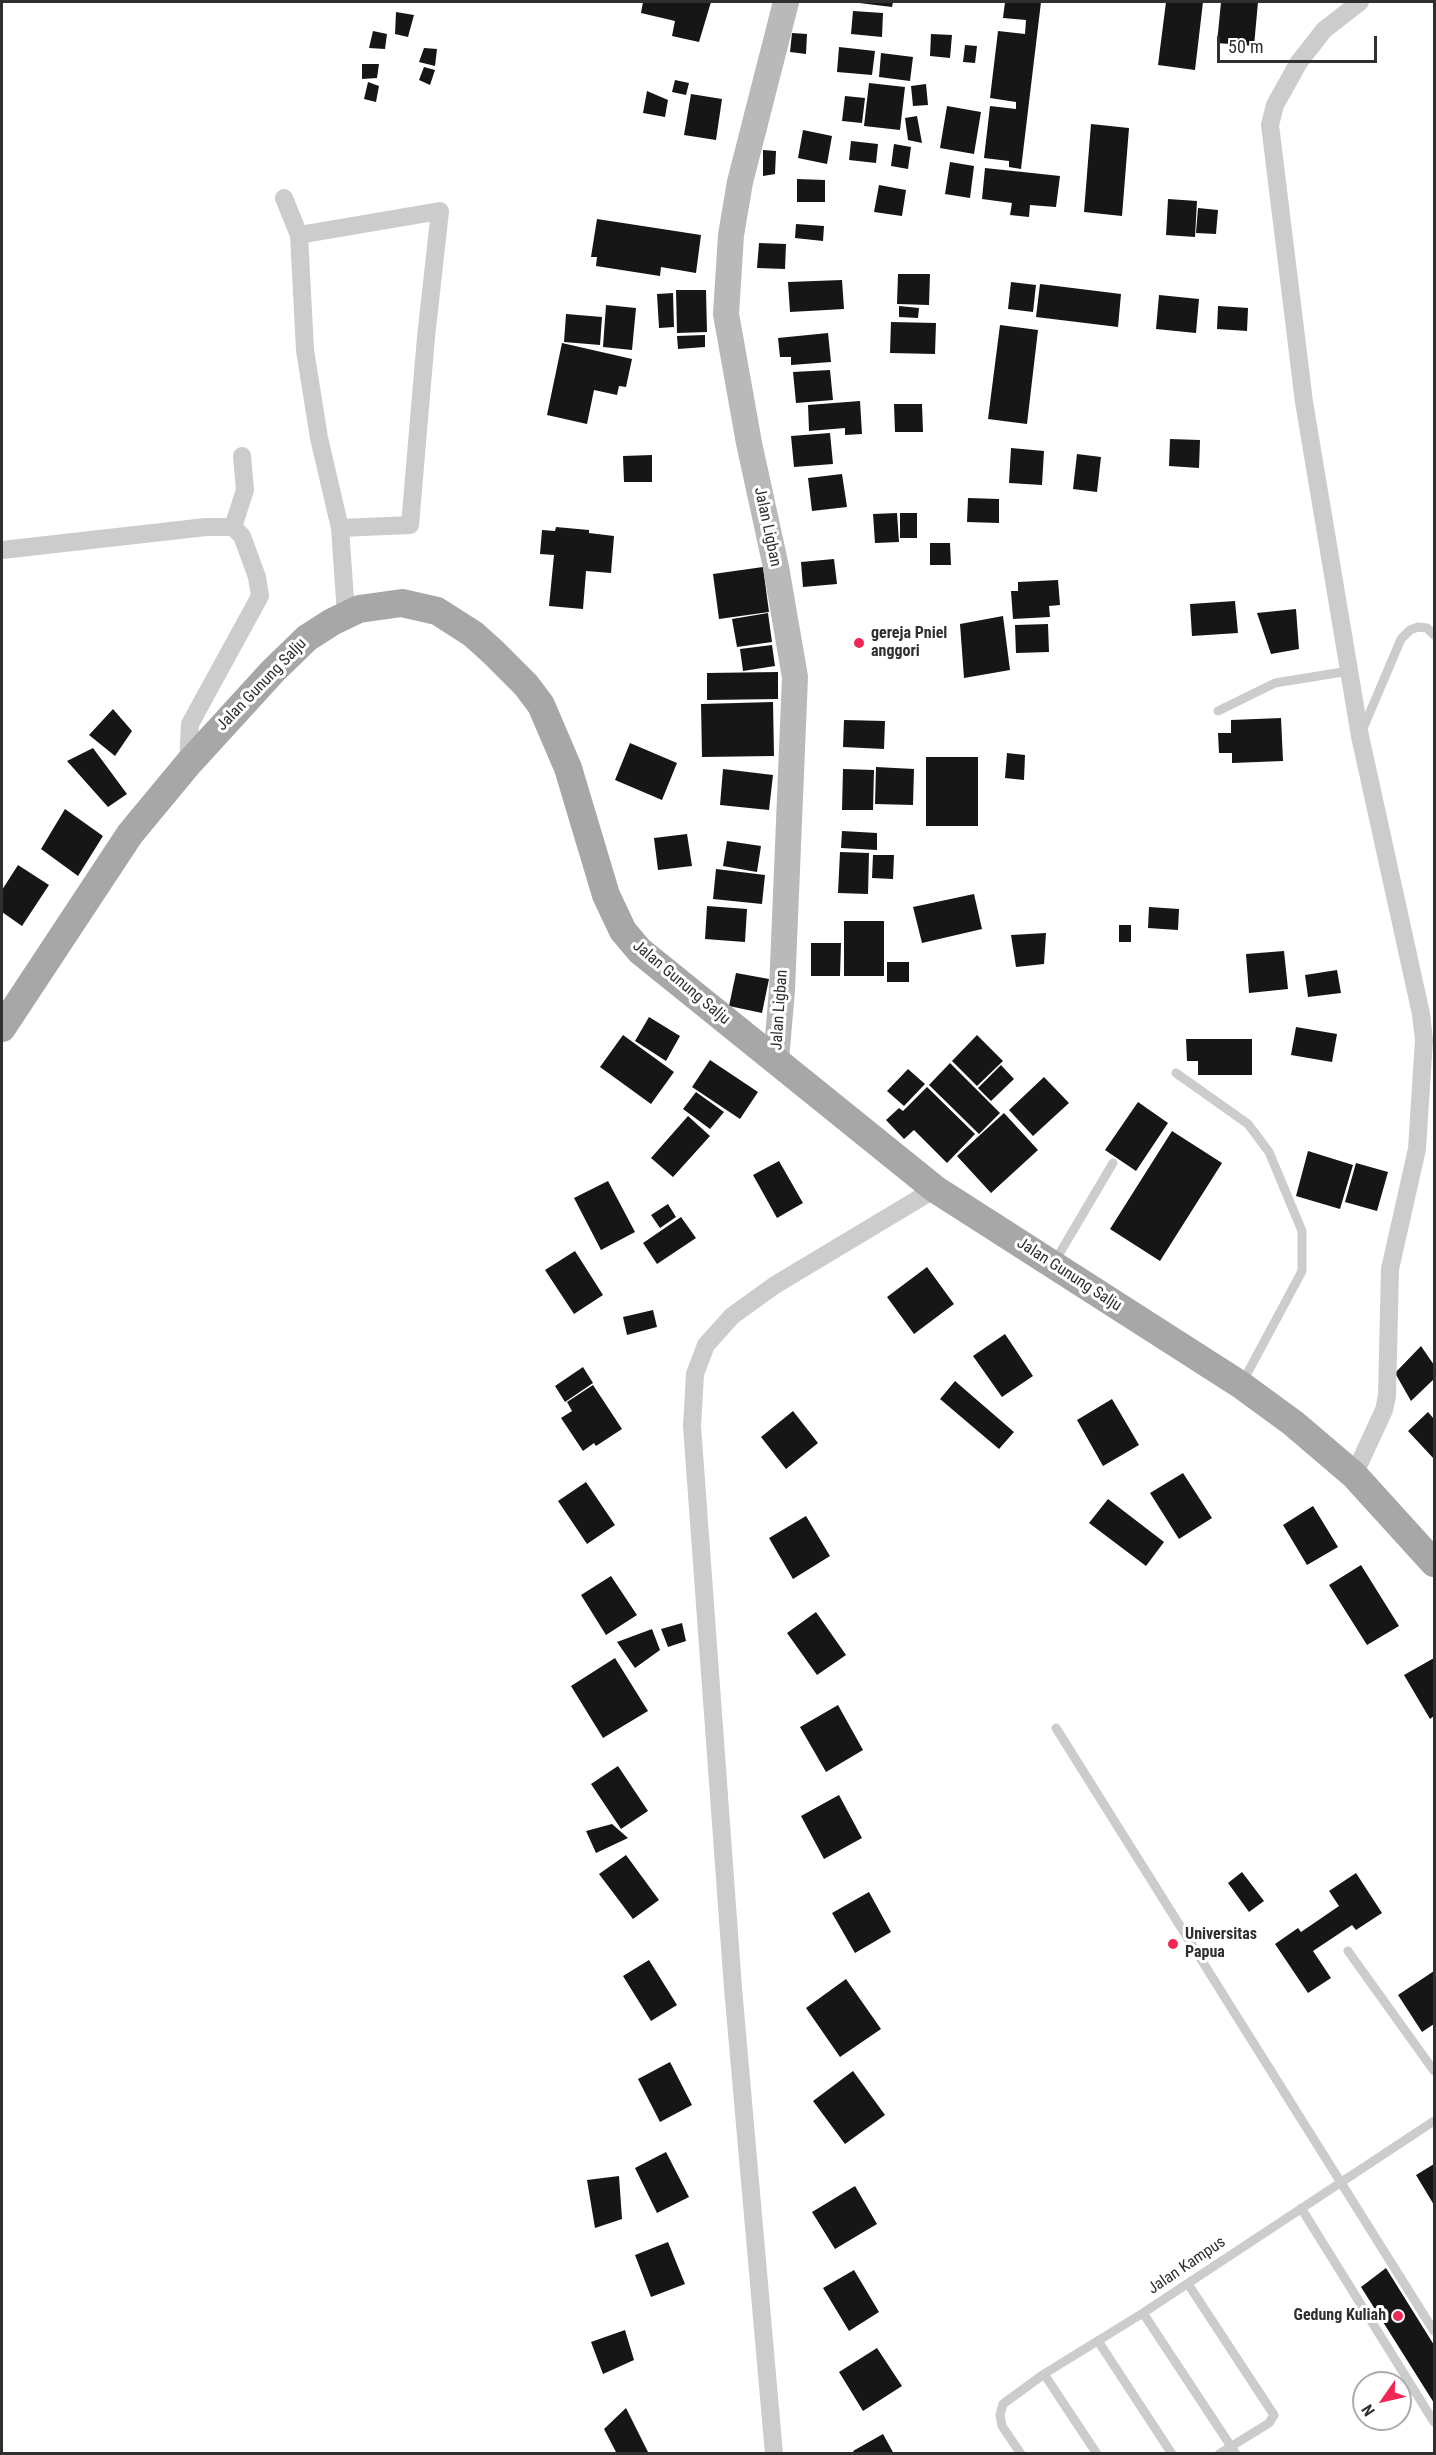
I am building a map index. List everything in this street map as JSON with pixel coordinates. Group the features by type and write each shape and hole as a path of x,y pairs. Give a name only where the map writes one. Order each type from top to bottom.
{"main road":[{"name":"Jalan Ligban","path":"776,1060 783,979 795,677 726,314 731,235 740,182 786,2"},
{"name":"Jalan Gunung Salju","path":"2,1028 125,842 188,764 244,701 299,646 346,615 367,606 389,603 427,607 473,634 511,670 541,705 558,741 606,895 623,931 652,962 935,1189 1241,1385 1293,1423 1354,1475 1434,1563"}],"street":[{"path":"1354,1475 1387,1396 1390,1269 1417,1149 1424,1040 1421,1014 1360,736 1349,671 1304,402 1270,125 1275,105 1299,62 1324,30 1360,2"},
{"path":"284,198 299,235 305,350 319,438 340,528 346,615"},
{"path":"299,235 440,211 426,337 410,525 340,528"},
{"path":"233,527 246,490 242,456"},
{"path":"2,550 206,527 233,527 242,536 249,550 260,596 190,724 188,764"},
{"path":"774,2454 734,2000 692,1426 695,1374 706,1345 732,1316 775,1285 935,1189"}],"lane":[{"path":"1360,736 1401,639 1410,630 1418,627 1427,628 1434,635"},
{"path":"1218,711 1275,683 1349,671"},
{"path":"1176,1073 1248,1124 1269,1152 1302,1230 1302,1271 1241,1385"},
{"path":"1053,1265 1113,1163"},
{"path":"1056,1728 1434,2331"},
{"path":"1348,1951 1434,2071"},
{"name":"Jalan Kampus","path":"1021,2454 1002,2426 1000,2415 1003,2404 1044,2374 1188,2284 1434,2121"},
{"path":"1301,2208 1434,2422"},
{"path":"1188,2284 1274,2415 1269,2423 1233,2450 1219,2454"},
{"path":"1143,2313 1233,2450"},
{"path":"1098,2341 1172,2454"},
{"path":"1044,2374 1096,2454"}],"building":[{"path":"643,2 711,2 699,42 672,36 675,21 641,13"},
{"path":"851,2 893,2 892,7"},
{"path":"1005,2 1041,2 1021,169 1009,167 1009,161 984,158 990,106 1016,109 1016,102 990,98 998,31 1025,34 1026,20 1003,18"},
{"path":"1166,2 1203,2 1195,70 1158,65"},
{"path":"1221,2 1258,2 1254,46 1217,43"},
{"path":"853,11 883,13 882,37 851,34"},
{"path":"396,12 414,15 408,37 395,34"},
{"path":"373,31 387,34 385,49 369,48"},
{"path":"792,33 807,34 806,54 790,52"},
{"path":"931,34 952,35 950,58 930,56"},
{"path":"965,45 977,46 975,63 963,62"},
{"path":"839,47 875,51 872,75 837,72"},
{"path":"424,48 437,49 435,66 419,62"},
{"path":"881,53 913,57 910,81 879,77"},
{"path":"362,64 379,64 377,78 362,79"},
{"path":"424,67 435,70 430,85 419,80"},
{"path":"675,80 689,83 686,95 672,92"},
{"path":"368,82 379,86 376,102 364,99"},
{"path":"869,83 905,87 900,130 864,126"},
{"path":"926,84 928,105 913,106 911,86"},
{"path":"647,91 668,100 665,117 643,113"},
{"path":"691,94 722,99 716,140 684,135"},
{"path":"845,96 865,98 862,123 842,121"},
{"path":"947,106 981,112 974,154 940,148"},
{"path":"917,116 922,143 908,140 905,118"},
{"path":"1091,124 1129,128 1122,216 1084,212"},
{"path":"803,130 832,136 827,164 798,158"},
{"path":"851,141 878,144 876,163 849,160"},
{"path":"894,144 911,147 908,169 891,166"},
{"path":"763,150 776,151 775,174 763,176"},
{"path":"950,162 974,166 970,198 945,194"},
{"path":"985,168 1060,176 1056,207 1030,205 1029,217 1010,215 1012,203 982,199"},
{"path":"797,179 825,180 825,202 797,202"},
{"path":"879,185 906,190 902,216 874,212"},
{"path":"1168,199 1197,201 1195,237 1166,235"},
{"path":"1198,208 1218,210 1216,234 1196,233"},
{"path":"597,219 701,235 696,273 661,267 660,276 596,266 597,257 591,257"},
{"path":"796,224 824,226 823,241 795,238"},
{"path":"759,243 786,244 785,269 757,268"},
{"path":"898,274 930,274 929,305 897,304"},
{"path":"842,280 844,309 790,312 788,282"},
{"path":"1011,282 1036,285 1033,312 1008,309"},
{"path":"1040,284 1121,294 1118,327 1036,317"},
{"path":"676,290 706,290 707,332 677,333"},
{"path":"673,293 674,327 659,328 657,294"},
{"path":"1159,295 1199,299 1196,333 1156,329"},
{"path":"606,305 636,308 632,350 603,347"},
{"path":"899,306 919,308 918,318 899,317"},
{"path":"1218,306 1248,308 1247,331 1217,329"},
{"path":"566,314 602,317 600,345 564,342"},
{"path":"891,322 936,323 935,354 890,353"},
{"path":"1000,325 1038,330 1027,424 988,419"},
{"path":"828,333 831,362 791,365 791,357 780,357 778,338"},
{"path":"705,335 705,347 678,349 677,336"},
{"path":"562,343 632,359 626,387 619,386 617,395 594,390 587,424 547,415"},
{"path":"830,370 833,400 796,403 793,372"},
{"path":"860,401 862,434 845,435 845,428 809,431 808,405"},
{"path":"894,404 922,404 923,432 895,432"},
{"path":"830,433 833,464 794,467 791,436"},
{"path":"1170,439 1200,440 1199,468 1169,466"},
{"path":"1011,448 1044,451 1042,485 1009,483"},
{"path":"1077,454 1101,457 1097,492 1073,489"},
{"path":"652,455 652,482 624,482 623,456"},
{"path":"842,474 847,507 812,511 808,478"},
{"path":"968,498 999,499 999,523 967,522"},
{"path":"897,513 899,542 875,543 873,514"},
{"path":"900,513 917,513 917,538 900,538"},
{"path":"556,527 589,530 589,533 614,536 611,573 586,571 583,609 549,606 554,555 540,554 542,530 555,531"},
{"path":"930,543 950,543 951,565 930,565"},
{"path":"834,559 837,584 803,587 801,562"},
{"path":"763,567 769,612 719,619 713,574"},
{"path":"1058,580 1060,605 1049,606 1050,617 1013,619 1011,591 1018,591 1018,582"},
{"path":"1235,601 1238,633 1192,636 1190,604"},
{"path":"1296,609 1299,649 1271,654 1257,613"},
{"path":"768,613 772,642 737,647 732,619"},
{"path":"1003,616 1010,670 964,678 960,624"},
{"path":"1048,624 1049,652 1016,653 1015,625"},
{"path":"772,645 775,666 743,671 740,649"},
{"path":"778,672 778,699 707,700 707,673"},
{"path":"773,702 774,756 702,757 701,704"},
{"path":"113,709 132,731 115,756 89,735"},
{"path":"1281,718 1283,761 1232,763 1232,753 1219,753 1218,733 1231,733 1231,720"},
{"path":"844,720 885,721 884,749 843,747"},
{"path":"630,743 677,763 662,800 615,780"},
{"path":"93,748 127,794 108,807 67,761"},
{"path":"1007,753 1025,755 1024,780 1005,778"},
{"path":"926,757 978,757 978,826 926,826"},
{"path":"876,767 914,769 913,805 875,804"},
{"path":"723,769 773,775 769,810 720,805"},
{"path":"843,769 874,770 873,810 842,810"},
{"path":"65,809 103,836 78,876 41,849"},
{"path":"842,831 877,833 877,850 841,848"},
{"path":"687,834 692,866 658,870 654,838"},
{"path":"727,841 761,846 757,872 723,866"},
{"path":"840,852 869,853 868,894 838,893"},
{"path":"873,855 894,855 893,879 872,878"},
{"path":"18,865 49,885 22,926 2,912 2,890"},
{"path":"716,869 765,875 762,904 713,899"},
{"path":"974,894 982,929 922,943 913,907"},
{"path":"707,906 747,909 745,942 705,939"},
{"path":"1149,907 1179,909 1178,930 1148,928"},
{"path":"844,921 884,921 884,976 844,976"},
{"path":"1119,925 1131,925 1131,942 1119,942"},
{"path":"1046,933 1044,964 1016,967 1011,935"},
{"path":"811,943 841,943 840,976 811,976"},
{"path":"1284,951 1288,989 1249,993 1246,954"},
{"path":"887,962 909,962 909,982 887,982"},
{"path":"1337,970 1341,993 1308,997 1305,975"},
{"path":"736,973 769,979 762,1013 729,1006"},
{"path":"649,1017 680,1036 666,1061 635,1041"},
{"path":"1296,1027 1337,1034 1332,1062 1291,1055"},
{"path":"623,1035 674,1072 651,1104 600,1067"},
{"path":"977,1035 1003,1061 977,1086 952,1061"},
{"path":"1186,1039 1252,1039 1252,1075 1198,1075 1198,1061 1187,1061"},
{"path":"710,1060 758,1092 740,1119 692,1087"},
{"path":"950,1063 1000,1113 979,1134 929,1085"},
{"path":"1001,1065 1014,1079 991,1101 978,1088"},
{"path":"908,1069 925,1084 904,1106 887,1091"},
{"path":"1044,1077 1069,1103 1033,1136 1009,1110"},
{"path":"927,1087 975,1134 947,1163 914,1130 904,1139 886,1120 899,1108 903,1111"},
{"path":"696,1092 724,1112 710,1129 683,1109"},
{"path":"1138,1102 1168,1123 1136,1171 1105,1150"},
{"path":"1004,1113 1038,1150 991,1193 957,1156"},
{"path":"688,1116 710,1136 673,1177 651,1158"},
{"path":"1172,1131 1222,1163 1160,1261 1110,1229"},
{"path":"1308,1151 1353,1165 1340,1209 1296,1196"},
{"path":"779,1161 803,1203 777,1218 753,1175"},
{"path":"1356,1163 1388,1172 1377,1211 1345,1202"},
{"path":"608,1181 635,1232 601,1250 574,1198"},
{"path":"668,1204 676,1217 660,1228 651,1215"},
{"path":"681,1217 696,1238 657,1264 643,1243"},
{"path":"575,1251 603,1295 574,1314 545,1270"},
{"path":"927,1267 954,1304 914,1334 887,1297"},
{"path":"653,1310 657,1327 627,1335 623,1317"},
{"path":"1005,1334 1033,1376 1002,1397 973,1356"},
{"path":"1421,1346 1434,1365 1434,1379 1411,1401 1395,1373"},
{"path":"583,1367 593,1383 565,1402 555,1386"},
{"path":"955,1381 1014,1432 999,1449 940,1399"},
{"path":"593,1385 622,1429 596,1446 594,1443 583,1451 561,1418 572,1411 567,1402"},
{"path":"1112,1399 1139,1445 1103,1466 1077,1420"},
{"path":"793,1411 818,1443 786,1469 761,1437"},
{"path":"1428,1412 1434,1419 1434,1459 1408,1431"},
{"path":"1183,1473 1212,1518 1179,1539 1150,1493"},
{"path":"586,1482 615,1525 587,1544 558,1501"},
{"path":"1108,1499 1164,1542 1146,1566 1089,1523"},
{"path":"1313,1506 1338,1547 1307,1565 1283,1525"},
{"path":"806,1516 830,1556 793,1579 769,1538"},
{"path":"1361,1565 1399,1626 1367,1645 1329,1585"},
{"path":"611,1576 637,1615 606,1635 581,1595"},
{"path":"816,1612 846,1655 817,1675 787,1633"},
{"path":"682,1623 686,1641 668,1647 661,1629"},
{"path":"652,1629 660,1650 635,1668 617,1642"},
{"path":"615,1658 648,1711 603,1738 571,1686"},
{"path":"1434,1658 1434,1716 1430,1719 1404,1675"},
{"path":"838,1705 863,1750 826,1772 800,1727"},
{"path":"618,1766 648,1811 621,1829 591,1784"},
{"path":"839,1795 862,1838 824,1859 801,1816"},
{"path":"612,1824 628,1838 596,1853 586,1831"},
{"path":"626,1855 659,1900 633,1919 599,1874"},
{"path":"1242,1872 1264,1901 1249,1912 1228,1883"},
{"path":"1356,1873 1382,1913 1356,1930 1352,1925 1313,1951 1331,1978 1308,1993 1275,1944 1298,1928 1301,1932 1339,1906 1329,1891"},
{"path":"869,1892 891,1932 855,1953 832,1913"},
{"path":"649,1960 677,2005 651,2021 623,1976"},
{"path":"1434,1971 1434,2024 1422,2032 1398,1995"},
{"path":"846,1979 881,2029 840,2057 806,2008"},
{"path":"670,2062 692,2105 660,2122 638,2079"},
{"path":"853,2071 885,2115 845,2144 813,2101"},
{"path":"666,2152 689,2197 657,2213 635,2168"},
{"path":"1434,2164 1434,2205 1416,2175"},
{"path":"619,2176 622,2219 595,2228 587,2180"},
{"path":"855,2186 877,2224 835,2249 812,2212"},
{"path":"668,2242 685,2284 651,2297 635,2255"},
{"name":"Gedung Kuliah","path":"1386,2268 1434,2345 1434,2403 1361,2287"},
{"path":"854,2270 879,2312 849,2331 823,2288"},
{"path":"625,2330 634,2360 603,2374 591,2342"},
{"path":"877,2348 902,2386 863,2411 839,2372"},
{"path":"626,2408 649,2454 617,2454 604,2429"},
{"path":"883,2434 894,2454 855,2454 853,2451"}],"place":[{"name":"gereja Pniel anggori","path":"859,643"},
{"name":"Universitas Papua","path":"1173,1944"},
{"name":"Gedung Kuliah","path":"1398,2316"}]}
